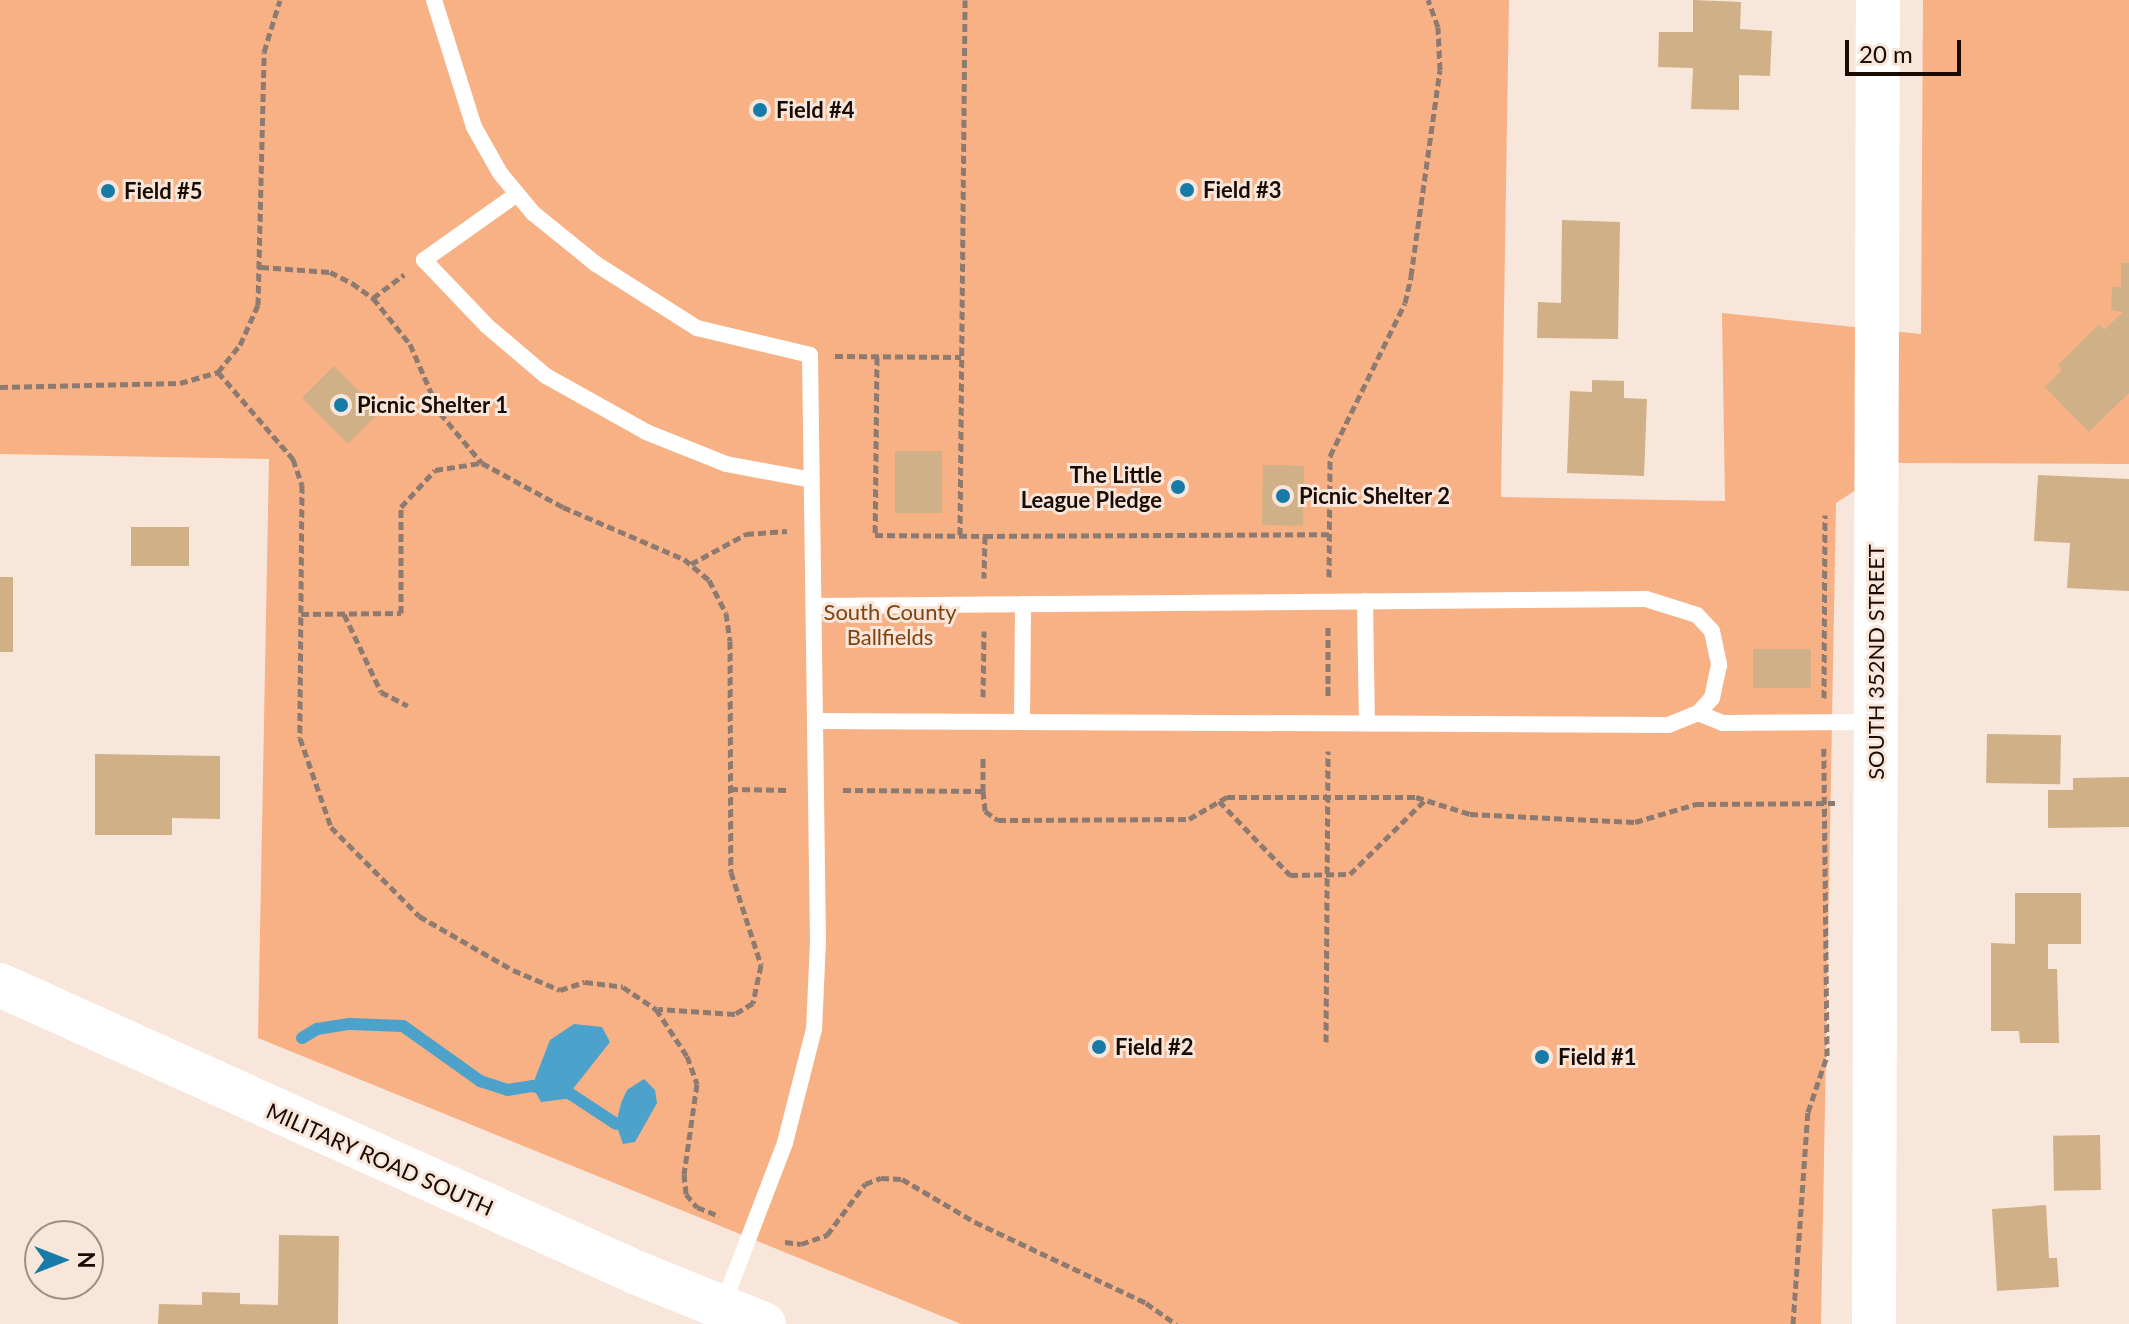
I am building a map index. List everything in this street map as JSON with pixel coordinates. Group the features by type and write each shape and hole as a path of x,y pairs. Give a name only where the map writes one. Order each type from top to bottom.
{"street":[{"name":"SOUTH 352ND STREET","path":"1874,1324 1878,0"},
{"name":"MILITARY ROAD SOUTH","path":"0,985 635,1272 764,1324"}],"lane":[{"path":"434,0 474,127 517,194 596,264 697,328 810,355 816,790 814,1029 785,1143 722,1307"},
{"path":"517,194 424,260 487,326 546,376 596,406 726,464 812,480"},
{"path":"814,606 1646,599 1672,604 1697,615 1717,646 1717,682 1698,713 1668,725 815,721"},
{"path":"1365,601 1367,723"},
{"path":"1022,722 1023,604"},
{"path":"1698,713 1723,723 1875,722"}],"path":[{"path":"0,387 149,387 218,372 249,330 258,305 261,267 264,52 280,0"},
{"path":"960,535 965,0"},
{"path":"1329,586 1330,456 1405,303 1411,276 1440,70 1438,27 1428,0"},
{"path":"373,298 424,260"},
{"path":"261,267 330,272 373,298 410,344 440,413 482,463 563,507 691,564 709,580 726,613 731,872 761,965 753,1003 735,1014 656,1009"},
{"path":"810,355 961,357"},
{"path":"877,357 875,535 1330,534"},
{"path":"218,372 293,459 302,485 300,738 331,827 419,916 513,970 560,990 585,982 623,987 656,1009 687,1056 697,1084 684,1174 686,1194 697,1207 719,1216"},
{"path":"301,614 401,613 401,507 435,470 482,463"},
{"path":"1793,1324 1808,1112 1827,1056 1825,515"},
{"path":"691,564 746,534 812,530"},
{"path":"984,587 985,536"},
{"path":"344,614 381,692 408,706"},
{"path":"983,710 984,626"},
{"path":"1328,627 1328,710"},
{"path":"1326,1042 1328,750"},
{"path":"983,757 985,811 998,820 1189,819 1227,797 1425,800 1470,814 1635,822 1696,804 1876,803"},
{"path":"730,789 983,791"},
{"path":"1219,801 1290,875 1350,874 1425,800"},
{"path":"785,1242 801,1244 827,1235 865,1184 881,1178 902,1179 975,1222 1146,1303 1176,1324"}],"green space":[{"name":"South County Ballfields","path":"0,0 1509,0 1501,497 1725,501 1722,313 1921,334 1923,0 2129,0 2129,464 1897,463 1836,503 1821,1324 961,1324 258,1038 269,459 0,454"}],"water":[{"path":"574,1024 602,1027 610,1042 565,1099 541,1102 532,1086 550,1040"},
{"path":"644,1079 655,1090 657,1103 635,1142 623,1144 616,1124 621,1103 627,1090"}],"building":[{"path":"1693,0 1741,2 1740,29 1772,31 1770,76 1739,75 1739,110 1691,109 1693,68 1658,67 1659,32 1693,32"},
{"path":"1562,220 1620,222 1618,339 1537,338 1538,302 1561,303"},
{"path":"2121,263 2129,263 2129,393 2089,432 2045,387 2062,370 2058,365 2099,324 2104,330 2123,312 2111,310 2112,287 2121,287"},
{"name":"Picnic Shelter 1","path":"334,366 380,412 348,444 302,398"},
{"path":"1592,380 1624,381 1624,398 1647,399 1644,476 1567,473 1570,391 1592,392"},
{"path":"895,451 942,451 942,513 895,513"},
{"name":"Picnic Shelter 2","path":"1263,465 1304,466 1303,526 1262,525"},
{"path":"2038,475 2129,479 2129,591 2067,588 2070,543 2034,541"},
{"path":"131,527 189,527 189,566 131,566"},
{"path":"0,577 13,577 13,652 0,652"},
{"path":"1753,649 1811,649 1811,688 1753,688"},
{"path":"1987,734 2061,735 2060,784 1986,783"},
{"path":"95,754 220,756 220,819 172,818 172,835 95,835"},
{"path":"2129,777 2129,827 2048,828 2048,790 2073,790 2073,778"},
{"path":"2015,893 2081,893 2081,944 2048,944 2048,969 2057,969 2059,1043 2020,1043 2019,1031 1991,1031 1991,943 2015,944"},
{"path":"2100,1135 2101,1190 2054,1191 2053,1136"},
{"path":"2046,1205 2049,1258 2057,1258 2059,1287 1997,1291 1992,1209"},
{"path":"279,1235 339,1236 338,1324 158,1324 159,1304 202,1305 202,1292 240,1293 240,1304 278,1305"}],"waterway":[{"path":"302,1038 317,1029 350,1024 403,1026 480,1081 507,1090 532,1086 569,1093 616,1124"}],"place":[{"name":"Field #4","path":"760,110"},
{"name":"Field #3","path":"1187,190"},
{"name":"Field #5","path":"108,191"},
{"name":"Picnic Shelter 1","path":"341,405"},
{"name":"The Little League Pledge","path":"1178,487"},
{"name":"Picnic Shelter 2","path":"1283,496"},
{"name":"Field #2","path":"1099,1047"},
{"name":"Field #1","path":"1542,1057"}]}
